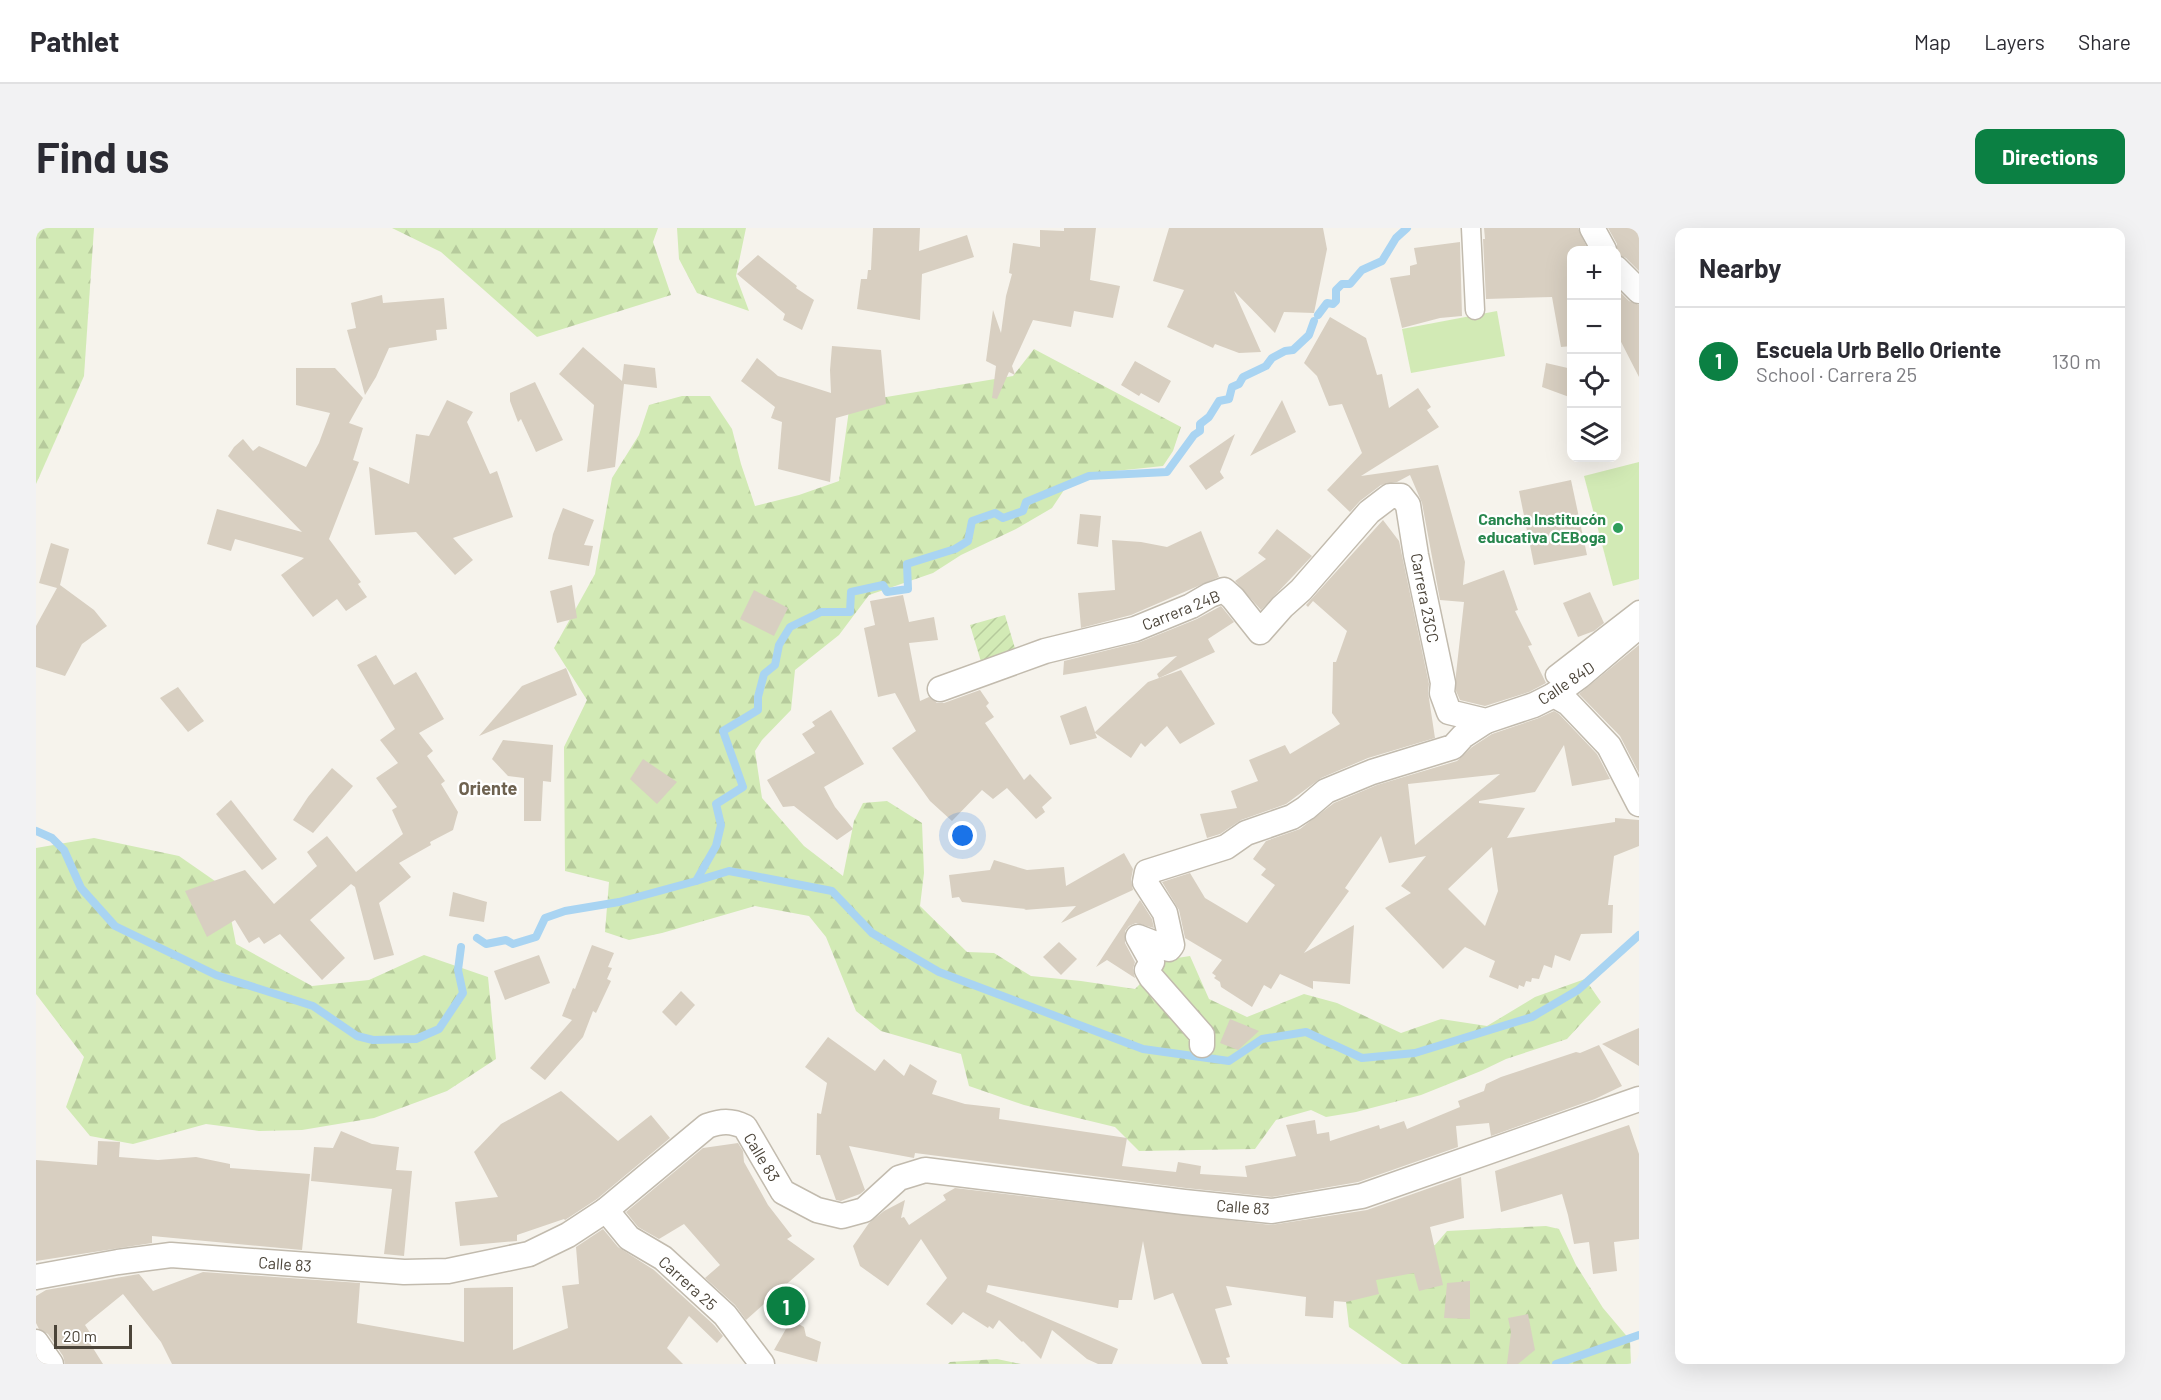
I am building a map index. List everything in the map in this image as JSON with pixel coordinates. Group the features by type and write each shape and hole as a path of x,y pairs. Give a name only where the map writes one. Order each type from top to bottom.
{"street":[{"path":"1471,228 1475,310"},
{"path":"1584,228 1595,246"},
{"path":"1592,228 1602,246"},
{"path":"1621,272 1639,291"},
{"path":"1621,282 1633,299 1639,302"},
{"name":"Carrera 24B","path":"940,689 1045,651 1134,629 1224,590 1260,632 1301,590 1370,512 1390,496"},
{"name":"Carrera 23CC","path":"1390,496 1401,496 1408,505 1443,683 1443,693 1449,712 1486,721"},
{"path":"1639,610 1554,685 1609,746 1639,804"},
{"name":"Calle 84D","path":"1202,1046 1202,1035 1147,970 1152,962 1138,938 1169,949 1172,945 1165,913 1145,882 1147,872 1226,847 1246,833 1292,817 1326,791 1372,772 1453,747 1463,736 1486,721 1534,705 1554,685 1580,676 1639,626"},
{"name":"Calle 83","path":"36,1277 118,1262 171,1256 370,1271 448,1271 529,1254 568,1235 606,1210 707,1126 719,1122 734,1121 745,1127 783,1192 817,1210 842,1216 864,1210 899,1179 925,1170 1184,1202 1272,1210 1362,1196 1639,1099"},
{"name":"Carrera 25","path":"606,1210 629,1238 663,1258 725,1315 762,1364"},
{"path":"36,1342 51,1364"}],"green space":[{"path":"36,228 94,228 84,376 36,484"},
{"path":"392,228 658,228 653,242 671,295 537,337 441,252"},
{"path":"677,228 746,228 736,276 749,311 697,293 679,259"},
{"path":"1497,311 1505,356 1411,373 1402,329"},
{"path":"1034,349 1181,427 1173,451 1163,466 1096,473 1070,481 1052,508 1016,529 961,555 933,573 869,595 839,635 795,670 791,710 762,740 755,751 762,798 804,846 843,876 854,821 863,803 887,801 922,823 924,873 920,906 967,952 994,953 1031,976 1135,989 1164,960 1190,956 1209,999 1247,1017 1304,994 1337,1003 1401,1033 1441,1019 1487,1026 1535,997 1585,979 1601,1002 1567,1039 1506,1059 1421,1095 1356,1112 1326,1117 1311,1110 1276,1120 1255,1149 1139,1151 1115,1127 1024,1105 969,1086 961,1054 881,1031 856,1011 826,937 809,916 755,906 662,933 629,940 605,932 609,882 565,871 564,747 587,700 554,648 595,574 612,478 639,435 649,405 682,396 710,396 732,429 755,506 799,495 839,481 850,403 1013,376"},
{"name":"Cancha Institucón educativa CEBoga","path":"1639,462 1639,579 1613,586 1584,476"},
{"path":"1005,615 1017,655 982,665 970,625"},
{"path":"94,838 179,856 225,888 236,944 312,986 369,980 424,955 488,977 496,1059 447,1091 374,1118 302,1130 259,1131 206,1124 133,1144 90,1136 66,1107 84,1057 36,994 36,848"},
{"path":"1546,1226 1559,1229 1576,1265 1603,1308 1630,1340 1631,1364 1402,1364 1349,1327 1342,1267 1435,1245 1447,1231"},
{"path":"997,1359 1021,1364 948,1364 950,1362"}],"building":[{"path":"873,228 920,228 919,251 967,235 974,257 922,274 920,320 857,309 861,279 867,279 868,270 871,270"},
{"path":"1064,228 1096,228 1090,280 1120,286 1113,318 1074,311 1071,327 1033,320 1012,366 1015,375 1009,372 997,399 992,398 996,366 986,361 993,310 1001,333 1006,296 1012,274 1009,273 1013,243 1040,247 1040,230 1064,231"},
{"path":"1169,228 1323,228 1327,249 1314,313 1284,312 1275,333 1234,291 1261,352 1239,353 1215,344 1213,348 1167,327 1184,290 1153,281"},
{"path":"1484,228 1578,228 1586,246 1567,246 1567,346 1561,347 1552,297 1486,299 1483,239 1485,239"},
{"path":"1608,228 1639,228 1639,271 1621,256 1621,246 1617,244"},
{"path":"1460,242 1462,316 1440,318 1402,328 1390,278 1410,275 1410,266 1417,264 1414,248"},
{"path":"758,255 797,286 796,288 814,300 802,330 783,320 785,314 737,274"},
{"path":"1621,293 1629,301 1639,305 1639,377 1621,342"},
{"path":"382,295 383,303 444,298 447,329 436,330 437,340 389,348 365,395 347,330 356,328 351,303"},
{"path":"1330,317 1366,338 1377,375 1382,374 1389,408 1418,388 1431,407 1427,410 1439,427 1361,476 1438,465 1465,562 1463,585 1504,570 1518,610 1515,611 1532,645 1528,646 1546,683 1529,692 1485,706 1460,700 1456,691 1456,674 1464,602 1440,600 1422,503 1410,475 1397,482 1381,485 1350,512 1327,490 1362,453 1342,404 1329,406 1317,376 1304,363"},
{"path":"832,346 881,350 886,404 836,418 830,482 778,469 782,422 771,418 775,407 741,381 757,358 778,376 831,393"},
{"path":"583,347 622,381 624,364 655,368 657,388 624,384 615,467 587,472 594,405 559,374"},
{"path":"1135,361 1171,381 1159,403 1141,393 1139,396 1121,385"},
{"path":"1546,363 1567,368 1567,396 1542,387"},
{"path":"296,368 335,368 363,398 349,423 363,428 353,460 359,462 329,539 361,582 358,584 367,597 346,611 337,599 313,617 281,575 304,558 235,539 231,551 207,544 217,509 302,532 228,456 243,439 253,451 259,446 306,467 319,443 330,413 296,405"},
{"path":"535,382 563,440 536,452 521,419 518,422 510,401 510,393"},
{"path":"447,400 473,412 467,422 490,474 497,471 513,517 453,538 473,560 455,575 416,532 375,535 369,467 409,484 416,434 429,436"},
{"path":"1282,400 1296,432 1250,456"},
{"path":"1235,434 1220,472 1224,478 1206,490 1189,466"},
{"path":"1571,480 1587,555 1534,565 1519,491"},
{"path":"563,508 594,520 584,545 593,546 589,566 548,559 553,534"},
{"path":"1080,514 1101,516 1098,547 1077,544"},
{"path":"1383,520 1399,541 1429,684 1428,692 1435,738 1368,758 1321,778 1286,804 1241,820 1220,834 1207,838 1200,814 1237,808 1231,791 1258,781 1249,760 1285,745 1290,754 1340,724 1332,713 1333,662 1336,662 1347,631 1313,601 1308,607 1306,605"},
{"path":"1277,529 1312,556 1261,610 1235,581 1266,559 1258,553"},
{"path":"1201,531 1219,577 1131,615 1081,628 1078,593 1115,590 1112,540 1167,547"},
{"path":"51,543 69,549 60,585 94,610 107,626 82,644 65,676 36,667 36,626 57,588 39,583"},
{"path":"572,585 577,618 557,623 550,591"},
{"path":"754,590 788,608 774,636 740,619"},
{"path":"1590,592 1604,623 1594,631 1578,637 1563,603"},
{"path":"903,595 909,622 934,617 938,640 909,643 920,701 929,697 937,703 944,703 980,690 989,703 986,706 994,717 985,723 1024,780 1030,774 1052,798 1042,807 1045,812 1036,819 1007,788 993,799 982,790 952,821 930,801 892,748 916,731 895,693 878,697 864,628 875,625 870,601"},
{"path":"1221,606 1234,622 1208,639 1215,652 1159,678 1157,674 1177,656 1063,675 1064,661 1140,642 1197,619"},
{"path":"1639,645 1639,773 1620,736 1579,694"},
{"path":"376,655 394,685 416,672 444,719 419,733 433,751 427,756 445,781 441,784 458,812 453,830 399,863 411,877 379,903 394,955 374,960 355,887 351,884 310,920 345,958 322,980 280,934 264,944 259,937 249,943 235,920 207,937 185,891 245,870 274,904 317,866 307,852 327,836 356,872 403,834 392,810 397,807 376,778 398,763 380,740 395,729 357,665"},
{"path":"566,668 577,695 479,736 522,686"},
{"path":"1181,670 1215,724 1180,744 1167,726 1145,747 1141,743 1131,758 1095,733 1097,738 1070,745 1060,716 1086,706 1095,732 1148,682"},
{"path":"178,687 204,721 188,732 160,698"},
{"path":"831,710 864,764 824,787 835,807 853,829 837,840 794,806 783,807 767,780 815,753 802,734 815,726 812,722"},
{"path":"1554,711 1559,714 1597,754 1610,779 1572,786 1564,745 1535,792 1479,801 1479,803 1525,808 1507,838 1615,822 1615,818 1639,820 1639,846 1614,856 1608,905 1613,905 1612,933 1581,934 1570,961 1555,955 1552,968 1544,965 1539,979 1532,978 1531,982 1526,981 1524,987 1519,985 1518,989 1489,977 1495,961 1465,947 1443,969 1385,908 1411,893 1401,886 1426,856 1389,863 1381,836 1345,888 1349,891 1304,953 1354,925 1350,984 1313,981 1313,989 1280,974 1271,989 1264,985 1252,1007 1221,987 1220,982 1214,978 1216,976 1212,973 1222,960 1185,938 1179,910 1162,882 1190,873 1205,898 1247,923 1275,885 1261,875 1266,869 1253,859 1266,841 1300,829 1334,803 1377,785 1457,761 1472,747 1492,734","holes":["1500,774 1477,793 1415,845 1408,784","1492,847 1498,891 1485,926 1448,889"]},
{"path":"503,740 553,745 551,782 543,781 541,821 524,821 524,778 508,776 492,759"},
{"path":"643,759 677,782 657,804 630,779"},
{"path":"332,768 353,786 313,833 293,820 308,797"},
{"path":"231,800 277,859 262,870 216,814"},
{"path":"1124,853 1133,869 1131,880 1133,890 1061,923 1076,906 1024,910 1026,909 962,902 959,897 952,898 949,875 990,870 994,860 1027,870 1064,867 1066,886"},
{"path":"453,892 487,902 484,922 449,916"},
{"path":"1140,900 1152,919 1154,928 1136,923 1125,931 1125,943 1135,962 1133,969 1135,978 1107,960 1096,967"},
{"path":"1059,942 1077,959 1061,975 1043,957"},
{"path":"592,945 614,953 608,967 612,968 607,979 611,981 596,1013 593,1011 583,1037 545,1080 530,1068 572,1020 562,1016"},
{"path":"539,955 550,983 505,1000 494,971"},
{"path":"681,991 695,1005 676,1026 662,1012"},
{"path":"1230,1019 1259,1031 1238,1050 1220,1043"},
{"path":"1639,1028 1639,1066 1602,1044"},
{"path":"828,1037 875,1071 884,1059 904,1076 910,1064 937,1081 932,1094 965,1104 1000,1108 999,1119 1127,1138 1122,1166 1176,1172 1178,1162 1201,1166 1200,1174 1247,1177 1245,1166 1296,1156 1286,1125 1315,1120 1317,1134 1329,1132 1330,1141 1379,1125 1380,1129 1404,1121 1407,1129 1460,1107 1458,1101 1484,1091 1486,1084 1501,1077 1599,1045 1622,1086 1595,1099 1491,1136 1489,1123 1456,1126 1458,1147 1358,1182 1272,1197 915,1153 914,1158 849,1146 865,1190 841,1201 836,1200 820,1155 816,1155 817,1113 821,1114 827,1083 805,1067"},
{"path":"561,1091 618,1141 651,1115 670,1138 597,1199 565,1220 517,1235 517,1241 460,1246 455,1202 498,1197 474,1152 501,1124"},
{"path":"1629,1125 1639,1154 1639,1239 1614,1242 1617,1271 1593,1274 1589,1242 1574,1244 1562,1194 1501,1212 1495,1171"},
{"path":"341,1131 372,1144 399,1147 396,1170 412,1171 404,1256 384,1254 392,1189 311,1181 314,1147 333,1148"},
{"path":"98,1141 120,1142 119,1157 158,1160 196,1157 230,1164 230,1168 310,1174 302,1250 152,1236 152,1243 36,1261 36,1160 97,1165"},
{"path":"738,1143 743,1151 744,1162 768,1205 792,1236 787,1239 815,1259 746,1320 735,1305 705,1278 720,1265 684,1224 659,1239 638,1227 626,1212 703,1148"},
{"path":"1461,1177 1464,1218 1430,1227 1443,1285 1419,1291 1414,1273 1376,1280 1379,1294 1346,1302 1334,1301 1333,1318 1305,1316 1306,1297 1226,1286 1232,1305 1215,1309 1230,1357 1226,1358 1228,1364 1202,1364 1173,1293 1154,1300 1143,1241 1132,1300 1119,1300 1118,1308 988,1285 986,1292 1118,1349 1112,1364 1098,1364 1087,1359 1052,1330 1041,1359 999,1320 993,1329 989,1326 988,1328 963,1312 952,1325 926,1304 947,1278 921,1239 888,1286 860,1266 853,1246 869,1223 884,1211 905,1200 901,1218 904,1217 909,1225 946,1200 943,1195 955,1188 1271,1225 1367,1210"},
{"path":"603,1229 618,1247 654,1270 714,1325 723,1336 717,1343 689,1316 667,1348 683,1364 172,1364 161,1342 123,1294 85,1325 91,1334 86,1337 103,1364 65,1364 63,1356 48,1334 39,1329 36,1323 36,1296 46,1290 139,1274 153,1291 203,1272 360,1283 357,1323 464,1342 464,1288 513,1287 513,1350 568,1328 562,1286 579,1284 576,1247"},
{"path":"1470,1281 1470,1319 1444,1318 1447,1283"},
{"path":"1528,1314 1535,1350 1518,1364 1507,1364 1511,1332 1508,1318"},
{"path":"791,1320 804,1327 806,1336 821,1342 817,1362 774,1350"}],"waterway":[{"path":"1318,315 1327,303 1333,304 1336,301 1336,290 1342,284 1350,284 1362,270 1382,261 1396,238 1407,228"},
{"path":"477,938 486,944 506,940 513,944 536,937 545,918 565,911 619,902 696,881 716,846 721,825 716,804 743,787 723,731 758,710 758,697 764,674 775,665 779,645 790,627 821,612 850,612 851,592 883,585 887,592 908,589 907,564 955,549 968,541 972,521 995,513 1003,518 1023,511 1026,502 1089,476 1167,472 1194,435 1200,431 1200,424 1209,417 1219,401 1229,399 1232,387 1239,384 1243,377 1266,366 1272,358 1285,351 1293,350 1309,335 1314,321"},
{"path":"36,831 52,838 64,850 81,888 115,926 216,975 313,1006 357,1036 373,1040 416,1039 439,1029 463,993 458,970 461,947"},
{"path":"696,881 729,871 832,891 872,933 939,972 1143,1049 1229,1061 1262,1039 1306,1032 1362,1058 1415,1053 1532,1017 1578,990 1639,935"},
{"path":"1556,1364 1639,1335"}],"place":[{"name":"Cancha Institucón educativa CEBoga","path":"1618,528"},
{"name":"Escuela Urb Bello Oriente","path":"786,1306"}],"district":[{"name":"Oriente","path":"488,789"}]}
